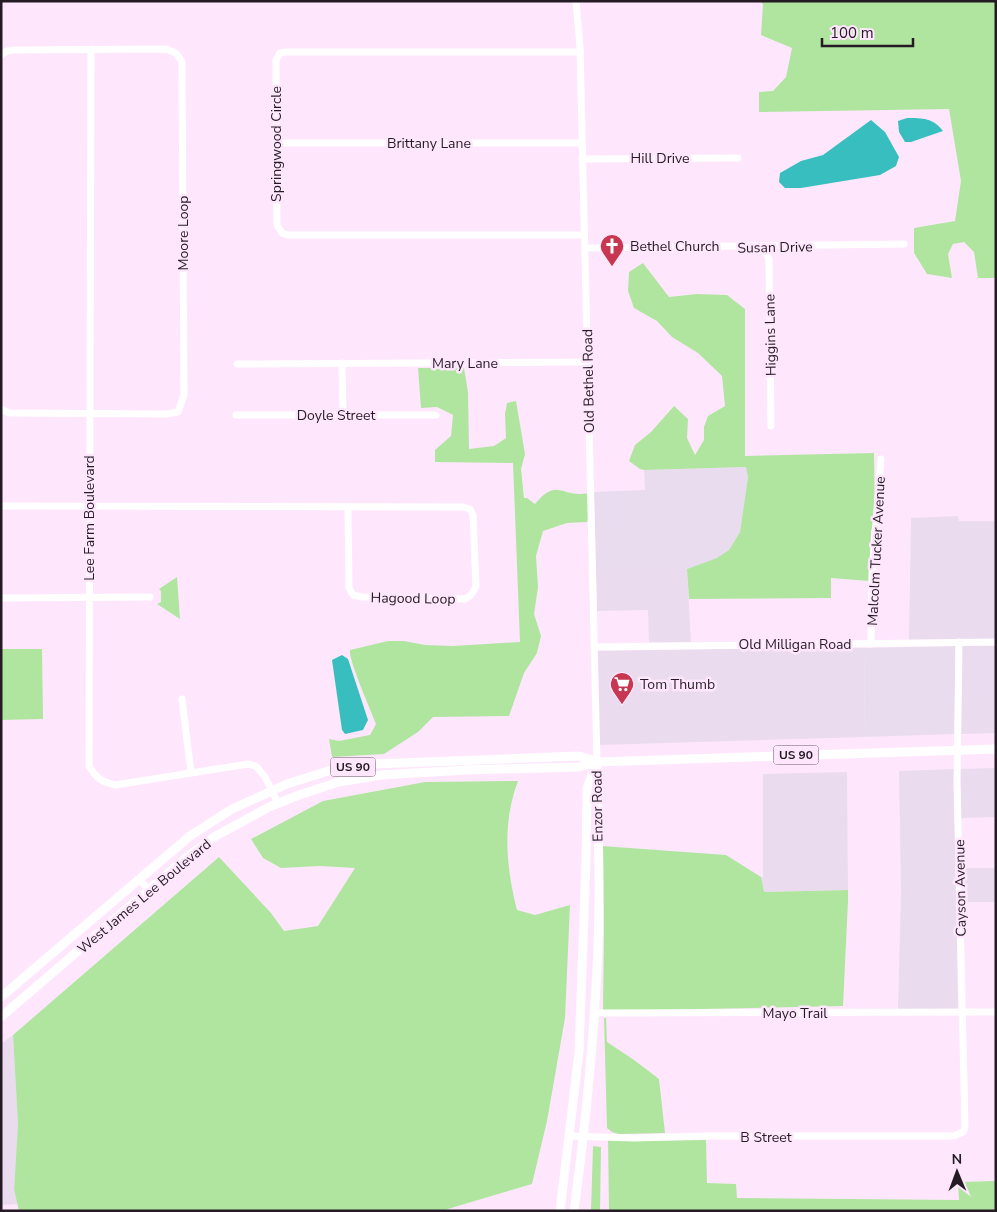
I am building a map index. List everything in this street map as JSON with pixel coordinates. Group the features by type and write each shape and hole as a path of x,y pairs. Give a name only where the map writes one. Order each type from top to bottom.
{"main road":[{"name":"West James Lee Boulevard","path":"1,1017 214,837 278,803 339,782 381,774 578,766 596,762 996,749"},
{"name":"West James Lee Boulevard","path":"1,997 190,836 247,801 287,784 328,771 374,764 579,756 596,762"},
{"name":"Enzor Road","path":"574,1211 584,1136 598,957 596,762"},
{"name":"Enzor Road","path":"560,1211 579,1052 587,788 596,762"}],"street":[{"name":"Old Bethel Road","path":"576,1 580,52 596,762"},
{"name":"Lee Farm Boulevard","path":"91,49 89,766 96,777 103,782 115,785 248,764 256,766 278,803"},
{"name":"Moore Loop","path":"1,55 7,51 14,50 166,49 176,53 182,62 184,395 178,412 166,414 10,413 1,409"},
{"name":"Springwood Circle","path":"580,52 280,53 276,60 277,225 282,233 288,235 584,235"},
{"name":"Brittany Lane","path":"276,143 582,143"},
{"name":"Hill Drive","path":"582,159 738,158"},
{"name":"Susan Drive","path":"585,248 904,244"},
{"name":"Higgins Lane","path":"761,247 769,259 771,426"},
{"name":"Mary Lane","path":"237,364 588,362"},
{"path":"342,363 343,415"},
{"name":"Doyle Street","path":"236,415 436,415"},
{"name":"Malcolm Tucker Avenue","path":"871,644 874,531 877,521 881,459"},
{"name":"Hagood Loop","path":"1,506 463,507 470,509 474,515 476,587 471,595 465,599 362,597 353,595 349,588 348,507"},
{"path":"1,598 150,597"},
{"name":"Cayson Avenue","path":"959,642 958,750 965,1128 963,1132"},
{"name":"Old Milligan Road","path":"594,647 996,642"},
{"path":"182,699 191,773"},
{"path":"140,879 149,890"},
{"name":"Mayo Trail","path":"594,1013 996,1012"},
{"name":"B Street","path":"569,1136 954,1136 963,1132"}],"shaded area":[{"path":"747,467 748,477 740,532 729,550 717,559 687,569 596,570 594,492 645,490 644,470"},
{"path":"958,516 959,521 996,521 996,639 909,640 911,518"},
{"path":"639,568 687,569 691,642 649,642 648,610 597,611 596,570"},
{"path":"955,646 955,734 865,737 864,648"},
{"path":"962,646 996,646 996,733 961,734"},
{"path":"864,648 865,737 599,745 597,651"},
{"path":"996,768 996,817 961,818 960,769"},
{"path":"954,769 958,1009 898,1010 901,892 899,771"},
{"path":"847,772 848,890 763,892 761,877 763,877 763,774"},
{"path":"962,868 996,868 996,902 963,902"},
{"path":"13,1035 18,1124 14,1189 18,1204 1,1205 1,1044"}],"green space":[{"path":"760,1 996,1 996,278 978,278 974,252 964,242 953,244 948,254 952,278 927,274 914,253 914,228 955,221 961,181 949,109 759,112 759,92 773,91 786,77 792,48 761,35 763,4"},
{"path":"643,263 669,297 697,294 727,295 745,309 745,456 874,453 875,518 871,531 869,581 831,578 831,598 689,599 687,569 717,558 729,550 740,532 748,477 746,467 644,470 629,461 635,445 651,432 674,406 688,419 687,438 695,455 704,440 704,427 708,416 725,406 722,376 698,353 672,337 657,321 634,308 628,291 629,272"},
{"path":"418,368 464,368 468,392 469,449 494,446 506,438 505,414 507,403 516,401 525,454 521,469 524,498 535,504 549,491 560,490 579,494 588,493 588,519 587,522 567,523 543,531 536,556 538,587 534,614 541,636 537,653 524,673 509,716 433,717 418,732 384,754 332,757 329,739 339,741 370,735 376,724 356,674 350,650 388,641 453,646 520,642 513,463 435,462 435,450 451,436 453,415 437,407 421,408"},
{"path":"177,577 180,619 157,604 161,602 161,591 159,589"},
{"path":"1,649 42,649 43,719 1,720"},
{"path":"518,781 510,813 507,845 510,878 517,910 535,915 570,905 565,1018 547,1121 532,1184 441,1211 19,1211 14,1189 18,1124 13,1035 219,857 271,913 284,931 318,926 355,868 320,866 281,868 263,858 251,839 323,801 425,782"},
{"path":"602,846 726,855 761,877 764,892 848,890 843,1006 603,1011 604,927"},
{"path":"604,1018 606,1018 607,1042 659,1079 665,1133 619,1134 607,1128"},
{"path":"608,1138 634,1141 706,1140 707,1183 736,1184 737,1198 959,1200 958,1182 996,1181 996,1211 609,1211"},
{"path":"593,1146 601,1147 600,1211 591,1211"}],"water":[{"path":"907,118 931,121 943,131 911,142 905,142 899,132 898,121"},
{"path":"871,120 885,132 899,157 896,166 880,175 801,188 785,188 779,182 780,173 801,161 823,155"},
{"path":"342,655 348,659 368,720 363,730 345,734 342,730 332,660"}],"place":[{"name":"Bethel Church","path":"612,267"},
{"name":"Tom Thumb","path":"622,705"}]}
